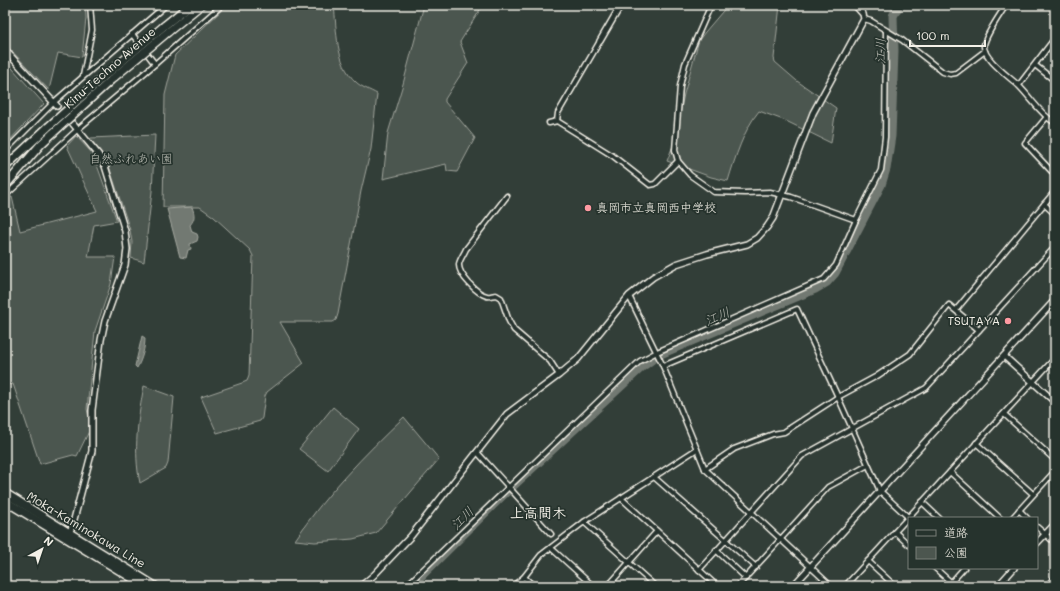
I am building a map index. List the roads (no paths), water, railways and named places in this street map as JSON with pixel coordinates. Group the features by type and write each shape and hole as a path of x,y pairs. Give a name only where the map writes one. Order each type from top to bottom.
{"main road":[{"name":"Kinu-Techno Avenue","path":"166,29 190,5"},
{"name":"Kinu-Techno Avenue","path":"50,130 106,75 166,29 201,5"},
{"path":"5,167 50,130"},
{"path":"5,186 41,144 50,130"},
{"name":"Moka-Kaminokawa Line","path":"5,493 145,586"},
{"name":"Moka-Kaminokawa Line","path":"5,501 68,535 155,586"}],"street":[{"path":"82,76 92,30 90,5"},
{"path":"5,151 55,104 82,76 166,5"},
{"path":"5,196 78,129 222,5"},
{"path":"557,121 558,114 620,5"},
{"path":"711,5 685,64 680,86 675,150 678,161 690,175 714,192 770,192 856,220"},
{"path":"361,586 374,575 411,536 507,414 578,359 629,296 653,277 676,264 707,254 747,244 757,238 768,227 773,218 813,113 864,19 863,14 855,5"},
{"path":"1006,5 991,29 984,46 985,51 1003,73 1018,85 1046,118 1055,124"},
{"path":"864,19 871,21 900,40 943,72 950,74 956,73 985,51"},
{"path":"406,586 640,361 657,352 824,278 836,265 881,170 885,137 886,31"},
{"path":"132,34 155,64"},
{"path":"1018,85 1055,38"},
{"path":"5,50 55,104"},
{"path":"1035,65 1055,81"},
{"path":"1046,118 1025,143 1055,175"},
{"path":"549,123 557,121 613,156 650,185 655,184 678,161"},
{"path":"68,535 72,527 92,451 92,410 101,340 105,322 125,265 127,249 125,231 105,166 98,154 73,124"},
{"path":"956,310 1055,191"},
{"path":"507,196 466,249 461,259 461,274 483,295 498,296 501,298 509,321 514,330 550,361 559,375"},
{"path":"1044,204 1055,214"},
{"path":"699,570 802,456 926,388 1055,247"},
{"path":"629,296 657,352 705,469 831,586"},
{"path":"793,586 1055,300"},
{"path":"705,469 734,449 773,434 784,432 838,397 877,376 910,354 949,305 979,330"},
{"path":"663,366 797,309 880,491 908,517"},
{"path":"1004,356 1055,402"},
{"path":"845,586 1055,358"},
{"path":"1004,414 1055,460"},
{"path":"976,443 1034,494"},
{"path":"513,586 524,577 541,555 584,522 697,450"},
{"path":"476,452 520,498 551,534"},
{"path":"738,586 828,488 868,465"},
{"path":"1013,517 1055,471"},
{"path":"950,472 999,517"},
{"path":"654,477 756,567"},
{"path":"621,498 717,586"},
{"path":"922,502 938,517"},
{"path":"1019,510 1026,517"},
{"path":"584,522 655,586"},
{"path":"1038,542 1055,524"},
{"path":"1038,528 1055,544"},
{"path":"608,586 658,532"},
{"path":"895,532 908,544"},
{"path":"551,548 593,586"},
{"path":"716,550 746,578"},
{"path":"868,561 895,586"},
{"path":"936,569 949,584 955,586"},
{"path":"949,584 963,569"},
{"path":"998,586 1013,569"},
{"path":"524,577 534,586"},
{"path":"1047,586 1055,577"}],"waterway":[{"name":"江川","path":"411,586 501,497 643,366 658,355 815,289 827,282 835,273 881,185 886,169 891,136 894,51 893,16 899,5"}],"place":[{"name":"真岡市立真岡西中学校","path":"588,208"},
{"name":"TSUTAYA","path":"1008,321"}],"district":[{"name":"上高間木","path":"538,513"}],"park label":[{"name":"自然ふれあい園","path":"131,159"}]}
